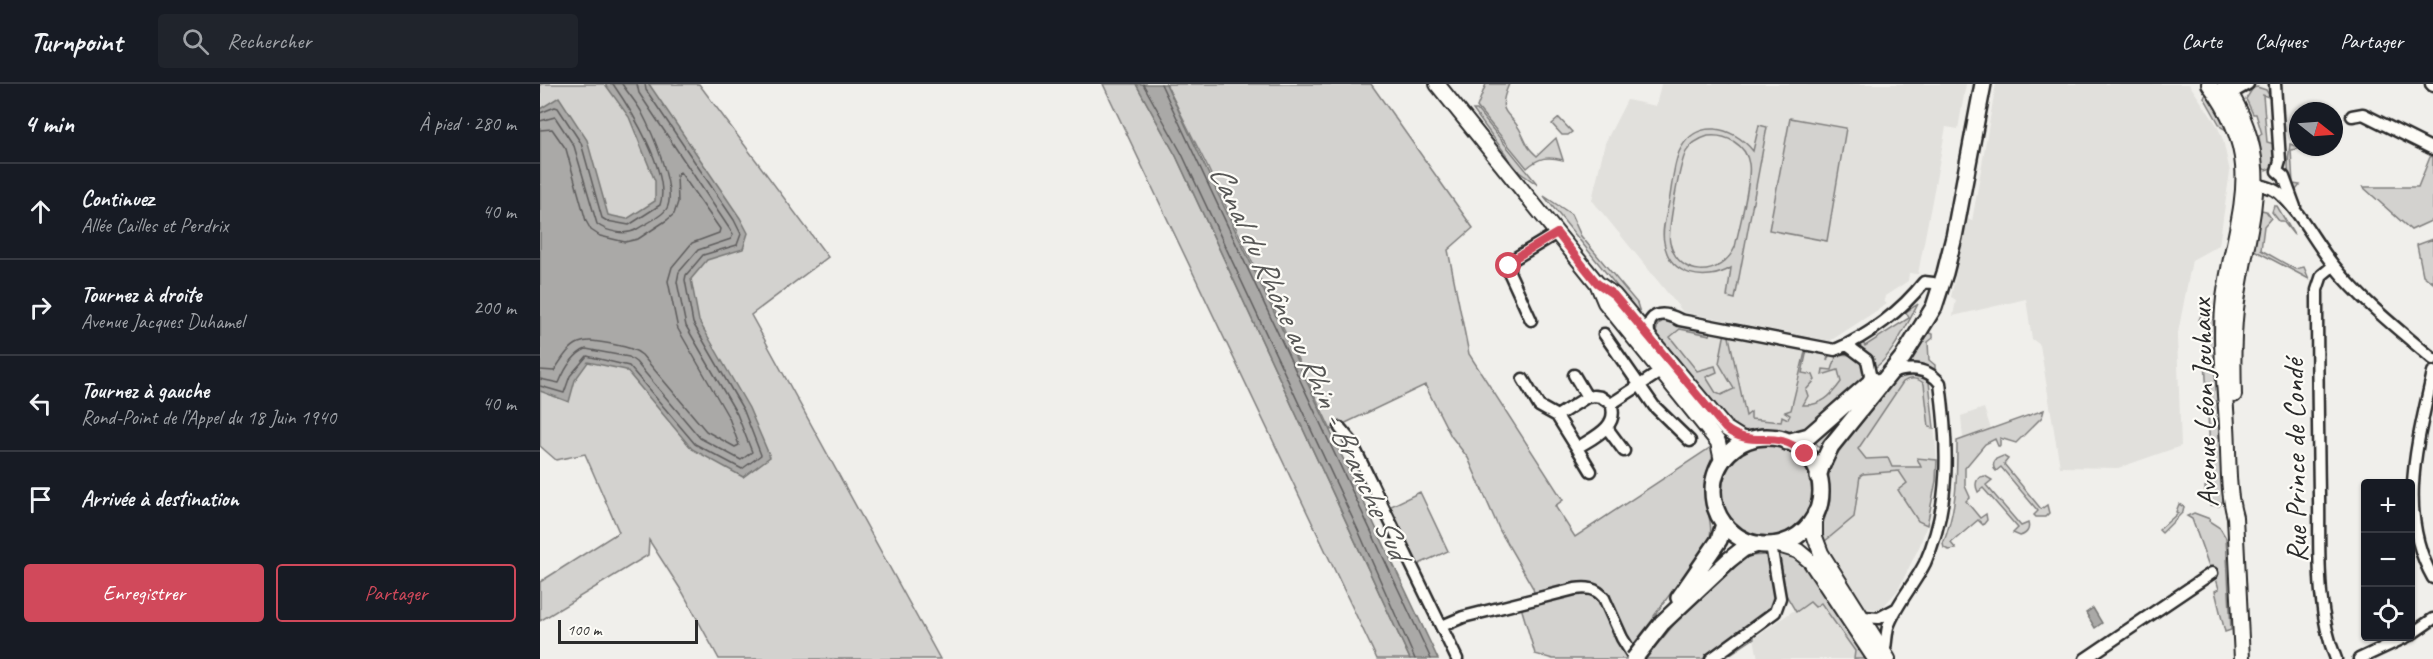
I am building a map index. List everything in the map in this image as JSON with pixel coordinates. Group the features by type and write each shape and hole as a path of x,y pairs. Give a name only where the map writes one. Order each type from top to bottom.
{"main road":[{"path":"1437,84 1597,283 1605,302 1725,428 1750,440"},
{"path":"1787,442 1809,436 1868,385 1888,363 1910,332 1933,283 1941,256 1974,84"},
{"path":"1818,477 1835,441 1889,374 1924,325 1936,302 1946,273 1983,84"},
{"name":"Avenue Léon Jouhaux","path":"2209,84 2226,93 2244,161 2255,185 2224,299 2223,325 2228,451 2235,517 2242,659"},
{"path":"1597,283 1614,295 1650,339 1666,368 1718,442 1722,461"},
{"path":"1771,438 1787,442 1805,454 1818,477 1820,493 1815,513 1815,537 1821,553 1863,617 1881,658 1810,561 1798,551 1737,536 1724,524 1717,513 1713,493 1716,473 1722,461 1734,449 1750,440 1771,438"},
{"path":"1665,620 1738,553 1797,536 1806,528 1815,513"},
{"path":"1634,659 1665,620 1719,540 1724,524"}],"street":[{"path":"2226,93 2248,84"},
{"path":"2255,185 2277,171 2280,161 2275,84"},
{"path":"2352,116 2363,114 2433,149"},
{"path":"2277,171 2284,177 2298,213"},
{"path":"2255,185 2278,192 2298,213 2333,266 2365,301 2433,359"},
{"path":"1531,320 1509,272 1509,266 1512,260 1557,233"},
{"name":"Rue Prince de Condé","path":"2333,266 2322,275 2317,290 2317,405 2320,595 2336,659"},
{"path":"1650,339 1648,330 1651,320 1656,316 1666,314 1680,320 1835,350 1847,345 1896,312 1924,282 1933,283"},
{"path":"1604,334 1654,406 1689,441"},
{"path":"1847,345 1867,360 1870,374 1868,385"},
{"path":"1611,404 1666,368"},
{"path":"1881,658 1887,631 1896,609 1924,564 1941,514 1947,475 1940,383 1927,372 1919,369 1910,368 1889,374"},
{"path":"2433,372 2414,465 2411,498 2415,535 2420,553 2433,578"},
{"path":"1574,375 1587,397"},
{"path":"1523,380 1539,406 1557,416 1591,471"},
{"path":"1557,416 1587,397 1601,397 1611,404 1613,417 1607,428 1577,448"},
{"path":"1340,428 1356,450 1457,659"},
{"path":"1607,428 1624,451"},
{"path":"1711,659 1776,612 1780,598 1768,545"},
{"path":"2085,659 2212,573"},
{"path":"1442,626 1463,617 1575,589 1590,588 1604,598 1634,659"},
{"path":"1863,617 1879,618 1896,609"},
{"path":"2415,632 2433,619"},
{"path":"2359,659 2398,641"}],"shaded area":[{"path":"540,84 699,84 828,257 751,315 940,659 719,659 683,593 649,540 648,555 540,621 540,582 619,532 585,454 556,460 540,446"},
{"path":"1103,84 1136,84 1176,156 1410,659 1377,659"},
{"path":"1166,84 1371,84 1473,228 1448,250 1469,354 1563,500 1555,506 1575,537 1714,445 1704,486 1711,527 1709,541 1654,616 1661,640 1676,622 1747,556 1768,555 1777,592 1773,609 1754,626 1754,638 1723,659 1553,659 1535,654 1521,607 1536,604 1533,588 1500,531 1468,458 1451,436 1425,385 1331,430"},
{"path":"1486,84 1509,84 1503,102 1504,107 1529,147 1537,156 1556,138 1563,160 1544,158 1527,168 1477,107"},
{"path":"1661,84 1966,84 1958,129 1946,127 1918,274 1909,273 1908,281 1885,296 1884,301 1887,304 1830,341 1683,312 1592,200 1605,143 1627,100 1656,106"},
{"path":"1996,84 2189,84 2217,125 2230,172 2219,245 2192,260 2177,338 2181,446 2118,468 2060,467 2040,345 2032,339 2026,299 1953,316 1956,300 1951,297 1967,219 1972,221"},
{"path":"2253,88 2266,90 2271,98 2263,95 2267,142 2274,144 2275,157 2271,168 2266,170 2263,168 2259,136 2262,134 2256,114 2253,114 2246,99"},
{"path":"2209,91 2221,109 2228,131 2221,127 2204,97"},
{"path":"1473,110 1477,110 1538,185 1519,172"},
{"path":"1559,118 1572,132 1568,135 1562,135 1552,124"},
{"path":"1790,118 1846,128 1827,241 1769,230"},
{"path":"1759,125 1767,127 1735,299 1727,297 1731,268 1710,275 1690,273 1681,269 1673,263 1667,253 1663,237 1664,227 1677,158 1686,141 1694,134 1704,130 1725,131 1745,142 1753,151","holes":["1715,136 1734,142 1744,151 1749,164 1749,181 1735,247 1720,265 1701,270 1682,263 1675,255 1670,243 1670,226 1686,152 1698,140"]},
{"path":"2289,153 2289,156 2291,156 2293,184 2300,185 2296,190 2290,180 2288,162"},
{"path":"2433,156 2433,220 2411,230 2363,187 2418,187 2430,157"},
{"path":"1544,196 1571,214 1581,236 1637,303 1641,316"},
{"path":"2274,206 2277,206 2294,235 2272,212"},
{"path":"2261,210 2266,211 2271,218 2264,226 2261,250 2295,269 2304,267 2309,279 2254,250"},
{"path":"2433,239 2433,283 2423,275 2417,245"},
{"path":"1918,304 1893,349 1874,368 1870,357 1857,345 1861,340 1865,346 1909,318 1906,312"},
{"path":"2202,313 2206,320 2213,319 2225,498 2219,506 2210,505 2206,499 2205,487 2212,486 2204,342 2205,321 2199,320"},
{"path":"1665,320 1711,331 1710,335 1680,329 1670,337 1697,371 1715,366 1717,372 1706,377 1716,393 1721,395 1734,389 1719,363 1725,332 1728,332 1746,416 1751,412 1751,419 1781,422 1782,416 1788,419 1790,415 1785,412 1791,410 1806,348 1830,353 1827,361 1828,353 1807,350 1802,373 1813,375 1815,380 1806,390 1808,396 1803,405 1815,404 1825,399 1841,382 1838,370 1822,375 1823,369 1832,370 1837,354 1853,355 1862,361 1865,373 1863,382 1806,430 1796,433 1762,428 1744,431 1729,422 1656,332 1658,324"},
{"path":"1664,321 1854,357 1863,373 1794,424 1734,419 1659,325"},
{"path":"1929,333 1933,334 1933,338 1928,342 1929,360 1935,365 1935,372 1919,365 1908,364"},
{"path":"1912,373 1924,377 1929,382 1934,428 1929,427 1924,384 1917,379 1909,379 1903,382 1858,449 1866,459 1888,458 1892,467 1921,467 1917,458 1937,460 1936,481 1927,525 1918,521 1898,490 1907,483 1899,471 1863,474 1860,476 1854,517 1824,542 1821,530 1830,501 1828,478 1833,459 1894,381 1899,376"},
{"path":"1899,376 1927,379 1931,388 1937,460 1936,481 1930,516 1920,545 1898,590 1882,608 1865,608 1826,546 1837,470"},
{"path":"1868,389 1823,452 1812,438"},
{"path":"1984,408 1991,429 1963,439 1961,416"},
{"path":"2044,410 2042,417 2016,443 2000,438 2000,446 1998,446 1995,439 1985,444 1965,468 1965,486 1970,497 1966,501 1980,518 1986,514 1987,520 1983,525 1978,520 1951,543 1956,549 1944,548 1955,494 1957,441"},
{"path":"1758,443 1776,443 1794,451 1807,464 1815,482 1812,510 1794,531 1776,539 1758,539 1740,531 1727,518 1719,500 1719,482 1727,464 1740,451"},
{"path":"2003,456 2008,459 2004,464 2041,509 2047,505 2049,513 2045,517 2034,515 2038,511 2001,467 1995,470 1993,465 1995,460"},
{"path":"1985,476 1992,480 1986,485 2021,526 2028,523 2026,533 2020,536 2013,533 2018,528 1983,488 1978,492 1976,482 1980,477"},
{"path":"1420,492 1448,551 1417,565 1389,507"},
{"path":"2179,504 2184,507 2183,512 2162,533 2159,530 2178,513 2176,512"},
{"path":"2194,513 2210,519 2209,521 2220,528 2226,538 2231,630 2225,632 2215,591 2219,589 2213,568 2210,569 2192,519 2187,516"},
{"path":"1776,555 1792,557 1813,575 1864,654 1864,659 1854,659 1855,651 1821,603 1815,607 1810,602 1796,612 1786,595"},
{"path":"1817,594 1863,659 1758,659 1754,638"}],"water":[{"path":"605,84 649,84 748,233 743,249 707,260 691,279 699,321 749,408 770,457 743,477 692,449 626,370 588,362 575,380 569,402 540,391 540,109 559,97 587,140 608,215 627,219 655,201 655,181 629,117"},
{"path":"1136,84 1166,84 1438,659 1410,659 1176,156"},
{"path":"2093,608 2102,623 2095,628 2086,613"}],"route":[{"path":"1509,266 1512,260 1557,233 1597,283 1614,295 1725,428 1741,438 1750,440 1758,438 1783,440 1805,454"}],"water label":[{"name":"Canal du Rhône au Rhin - Branche Sud","path":"1310,361"}]}
